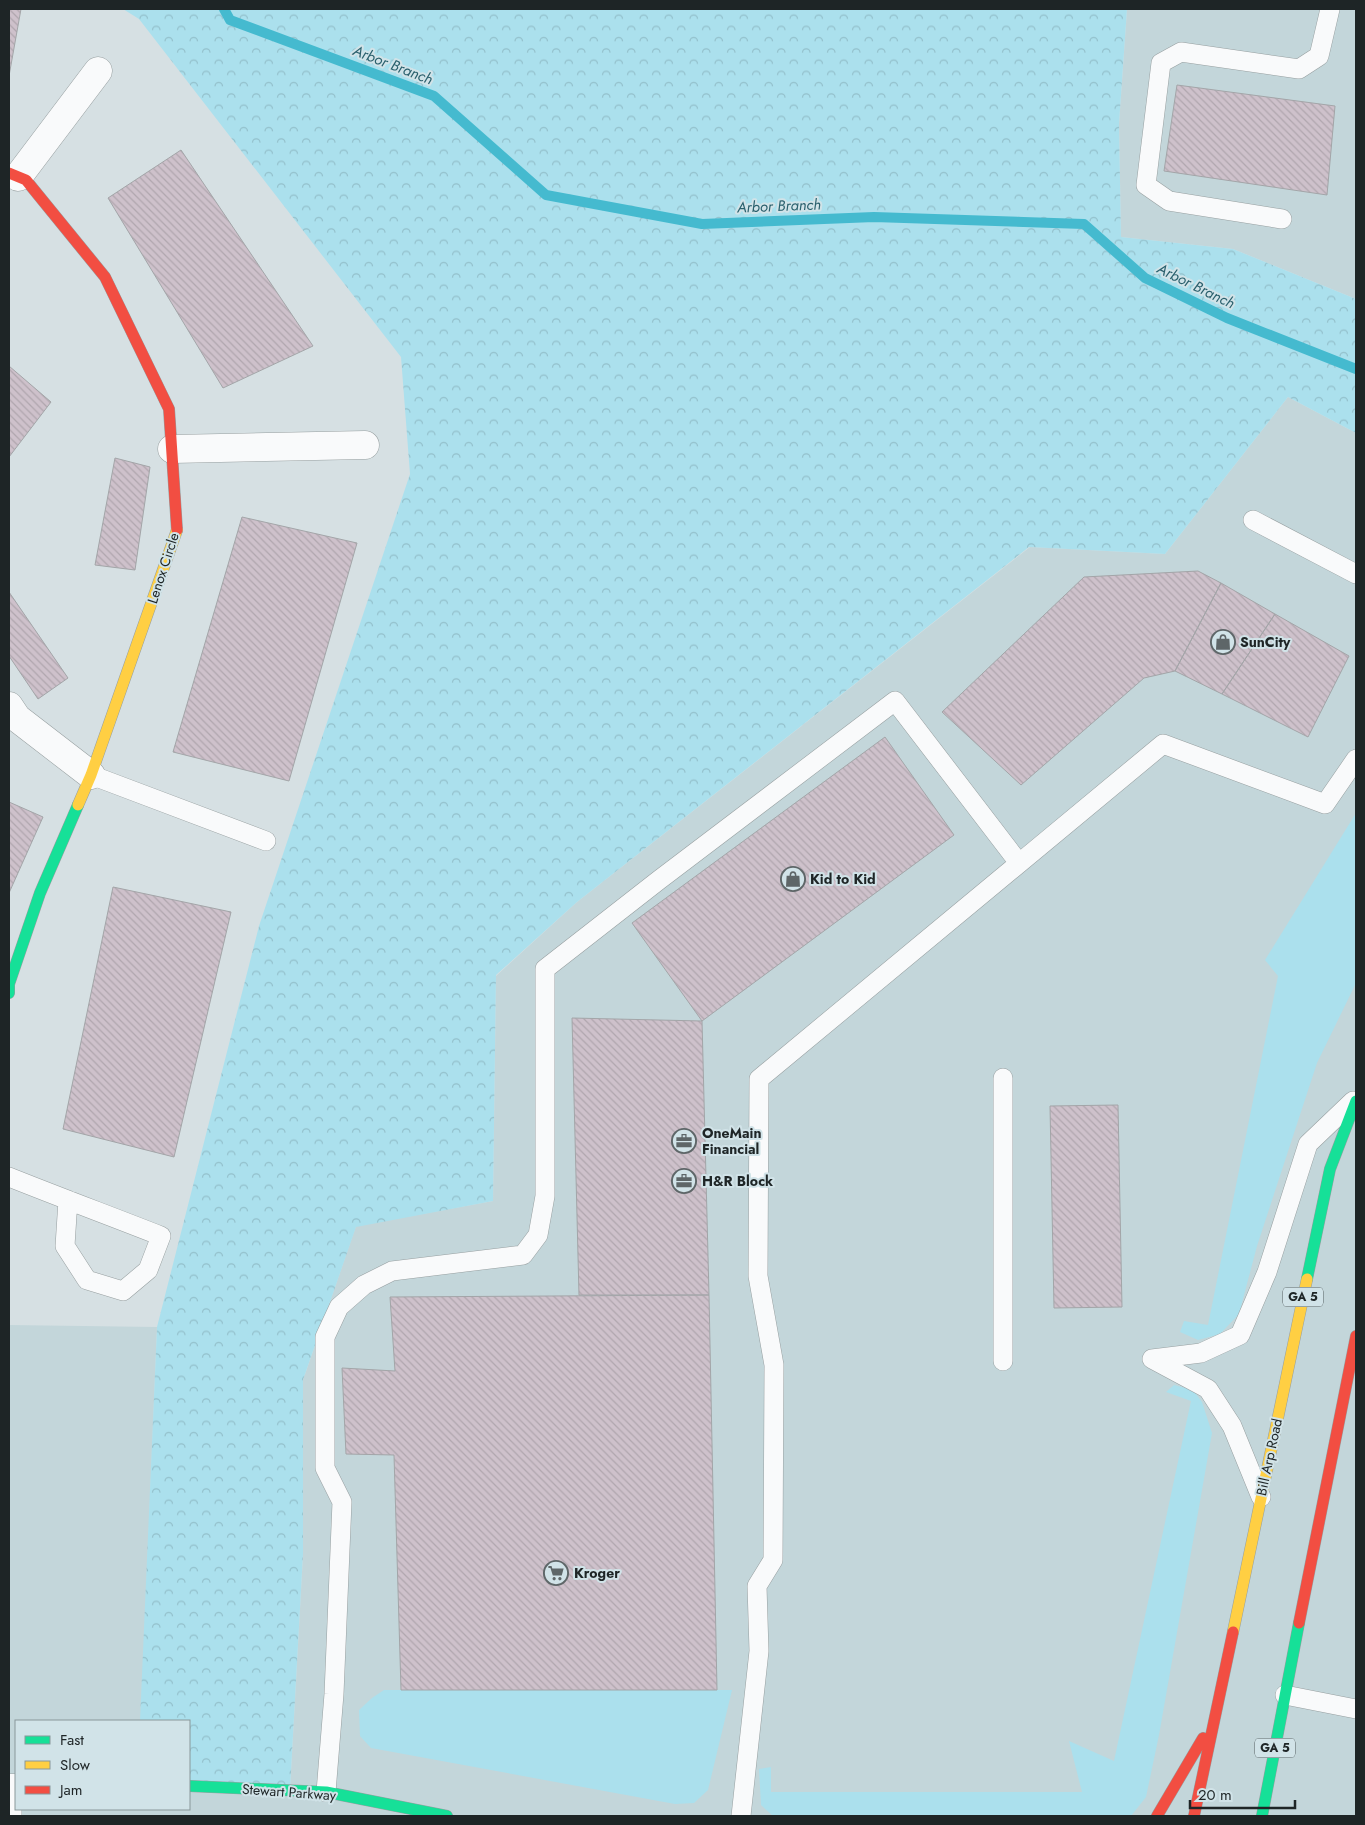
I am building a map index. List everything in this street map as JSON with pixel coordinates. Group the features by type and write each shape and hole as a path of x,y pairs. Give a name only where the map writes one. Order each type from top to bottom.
{"main road":[{"name":"Lenox Circle","path":"9,992 9,984 40,893 90,775 177,532 170,409 104,277 26,180 13,175"},
{"name":"Bill Arp Road","path":"1194,1816 1330,1169 1356,1100"},
{"name":"GA 5","path":"1262,1816 1356,1336"},
{"path":"1157,1816 1215,1717"},
{"name":"Stewart Parkway","path":"190,1786 326,1792 447,1816"}],"street":[{"path":"13,175 98,71"},
{"path":"172,449 365,445"},
{"path":"9,706 17,718 90,775"}],"lane":[{"path":"1282,219 1169,201 1146,185 1161,63 1181,52 1299,68 1319,56 1330,9"},
{"path":"1253,520 1356,574"},
{"path":"326,1792 334,1694 342,1502 325,1468 325,1337 339,1307 364,1285 385,1274 392,1271 523,1255 538,1235 545,1196 545,968 895,701 1019,863"},
{"path":"740,1816 759,1651 757,1586 773,1560 774,1365 758,1276 759,1079 1163,744 1325,804 1356,758"},
{"path":"90,775 266,841"},
{"path":"1003,1078 1003,1361"},
{"path":"1261,1497 1232,1426 1208,1389 1152,1359 1202,1353 1240,1335 1267,1272 1308,1144 1356,1100"},
{"path":"9,1177 161,1236 148,1270 123,1291 87,1280 65,1246 68,1200"},
{"path":"1285,1695 1356,1709"},
{"path":"12,1788 12,1816"}],"shaded area":[{"path":"1127,9 1356,9 1356,299 1233,249 1121,237 1119,124"},
{"path":"1288,397 1356,433 1356,1816 9,1816 9,1325 157,1327 141,1720 15,1720 15,1810 190,1810 190,1787 290,1790 303,1554 303,1380 356,1226 493,1201 496,976 577,902 1030,547 1165,554"}],"green space":[{"path":"123,9 1127,9 1119,124 1121,237 1233,249 1356,299 1356,433 1288,397 1165,554 1029,547 577,902 496,975 493,1201 356,1227 303,1380 303,1554 290,1790 190,1786 190,1720 140,1720 157,1327 259,926 410,474 401,357 139,19"},
{"path":"1356,813 1356,983 1317,1063 1257,1246 1239,1314 1220,1334 1198,1340 1180,1332 1184,1321 1208,1325 1278,976 1265,960"},
{"path":"1174,1385 1193,1390 1202,1402 1212,1433 1159,1735 1146,1797 1131,1816 773,1816 761,1805 759,1769 771,1767 771,1792 1082,1792 1069,1741 1114,1761 1191,1401 1166,1392"},
{"path":"384,1690 732,1690 708,1790 694,1803 675,1804 371,1748 360,1736 359,1710"}],"building":[{"path":"9,9 21,9 9,76"},
{"path":"1177,85 1335,106 1327,195 1164,171"},
{"path":"181,150 313,346 223,388 108,198"},
{"path":"9,366 51,402 9,457"},
{"path":"115,458 150,467 135,570 95,565"},
{"path":"242,517 357,543 289,781 173,752"},
{"path":"1198,571 1221,583 1175,671 1144,678 1021,785 942,712 1084,577"},
{"name":"SunCity","path":"1221,583 1275,614 1222,694 1175,671"},
{"path":"9,592 68,678 38,699 9,656"},
{"path":"1275,614 1349,656 1308,737 1222,694"},
{"name":"Kid to Kid","path":"885,737 954,835 702,1021 632,923"},
{"path":"9,802 43,817 9,893"},
{"path":"113,887 231,912 174,1157 63,1129"},
{"path":"572,1018 702,1021 709,1295 579,1295"},
{"path":"1118,1105 1122,1307 1054,1308 1050,1106"},
{"name":"Kroger","path":"709,1295 717,1690 401,1690 394,1455 346,1454 342,1368 395,1371 390,1297"}],"waterway":[{"name":"Arbor Branch","path":"224,9 230,20 434,96 546,195 702,224 874,217 1084,224 1145,278 1227,318 1356,369"}],"traffic: fast":[{"path":"9,993 9,984 40,893 78,805"},
{"path":"1307,1279 1330,1169 1356,1101"},
{"path":"1262,1816 1299,1623"},
{"path":"190,1786 326,1792 447,1816"}],"traffic: slow":[{"path":"78,805 91,775 177,530"},
{"path":"1233,1632 1307,1279"}],"traffic: jam":[{"path":"9,173 26,180 105,277 169,409 177,530"},
{"path":"1299,1623 1356,1336"},
{"path":"1194,1816 1233,1632"},
{"path":"1157,1816 1203,1738"}],"place":[{"name":"SunCity","path":"1223,642"},
{"name":"Kid to Kid","path":"793,879"},
{"name":"OneMain Financial","path":"684,1141"},
{"name":"H&R Block","path":"684,1181"},
{"name":"Kroger","path":"556,1573"}]}
